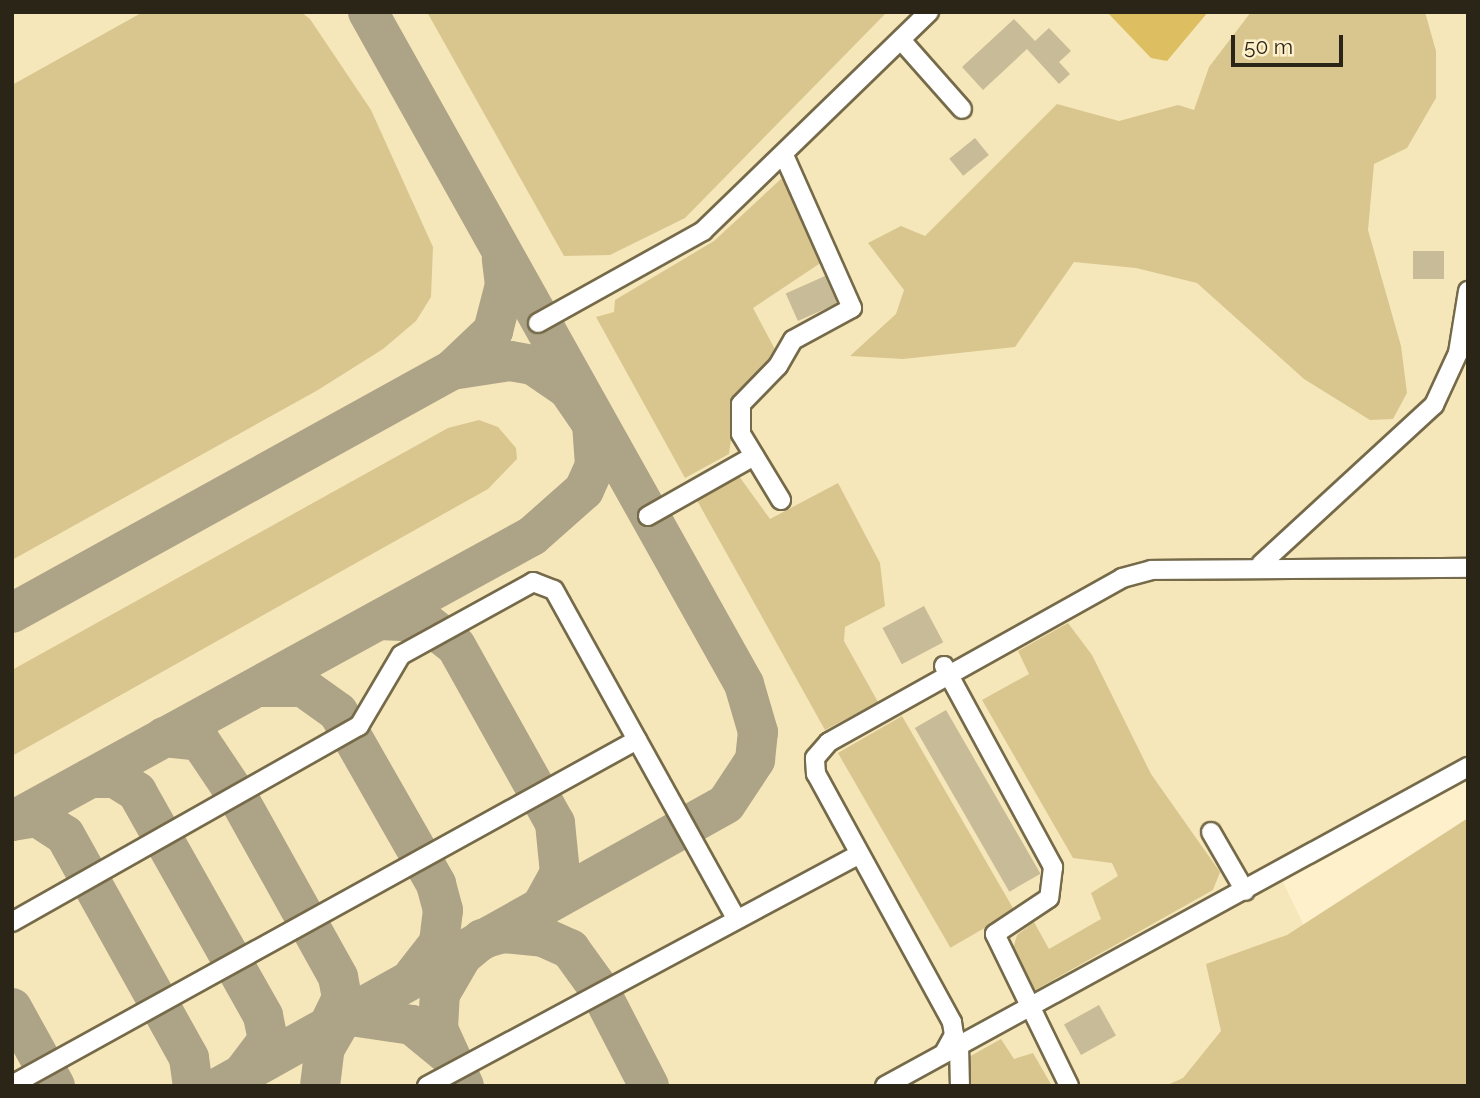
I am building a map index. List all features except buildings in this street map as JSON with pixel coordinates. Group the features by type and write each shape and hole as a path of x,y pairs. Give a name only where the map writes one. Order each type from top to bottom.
{"street":[{"path":"538,323 694,237 785,155 929,12"},
{"path":"901,40 962,110"},
{"path":"781,500 741,434 741,404 778,366 793,340 852,308 785,155"},
{"path":"1261,564 1434,405 1458,353 1468,291"},
{"path":"648,516 754,456"},
{"path":"960,1086 951,1049 954,1035 951,1022 816,774 815,758 829,743 948,671 1122,578 1150,570 1261,564 1468,568"},
{"path":"12,922 359,726 401,655 533,582 554,590 735,917"},
{"path":"948,671 1054,867 1049,898 995,934 1027,1011 1069,1086"},
{"path":"12,1085 637,740"},
{"path":"885,1086 1027,1011 1468,767"},
{"path":"1211,832 1245,891"},
{"path":"427,1086 735,917 859,854"}],"shaded area":[{"path":"12,12 1468,12 1468,777 1283,882 1319,957 1187,1086 12,1086"},
{"path":"143,12 301,12 310,19 371,110 433,247 431,297 416,321 383,349 318,390 12,560 12,85"},
{"path":"427,12 887,12 685,218 610,255 564,256"},
{"path":"1107,12 1208,12 1167,61 1151,58"},
{"path":"1251,12 1425,12 1436,51 1436,98 1407,148 1374,164 1368,230 1401,346 1407,393 1393,419 1370,420 1304,379 1197,283 1136,268 1074,262 1015,347 903,359 850,356 896,314 904,290 868,243 901,226 925,236 1057,104 1119,121 1178,105 1194,110 1209,67"},
{"path":"782,178 822,262 753,308 777,353 737,396 729,454 685,478 596,317 614,312 615,300 714,241"},
{"path":"479,420 498,427 516,448 517,459 488,489 12,756 12,670 448,428"},
{"path":"736,472 770,519 838,483 880,563 885,606 845,627 844,641 878,702 825,730 694,495"},
{"path":"1068,623 1092,655 1151,774 1220,872 1213,890 1030,993 1010,959 1017,935 1034,922 1049,949 1101,919 1091,893 1118,876 1112,863 1073,858 982,700 1029,674 1018,651"},
{"path":"902,716 1014,911 950,948 838,753"},
{"path":"1468,818 1468,1086 1165,1086 1183,1078 1221,1031 1206,964 1287,935"},
{"path":"1001,1039 1014,1059 1033,1053 1052,1086 965,1086 967,1058"}],"taxiway":[{"path":"221,1086 726,804 755,760 758,732 744,684 368,12"},
{"path":"12,821 532,536 584,490 595,465 592,424 568,389 533,365 510,361 452,370 493,331 505,285 502,259"},
{"path":"12,613 452,370"},
{"path":"379,620 425,622 456,646 555,823 560,873 542,905"},
{"path":"258,687 303,687 338,712 436,884 443,910 439,943 414,975"},
{"path":"164,737 200,741 239,799 338,977 342,998 330,1023"},
{"path":"91,778 115,778 137,792 263,1016 268,1040 245,1071"},
{"path":"12,821 37,817 65,835 189,1058 193,1086"},
{"path":"464,1086 438,1029 440,994 462,956 482,939 503,933 543,937 570,949 599,989 649,1086"},
{"path":"12,1008 55,1086"},
{"path":"320,1086 325,1048 344,1015 412,1025 445,1052"}]}
